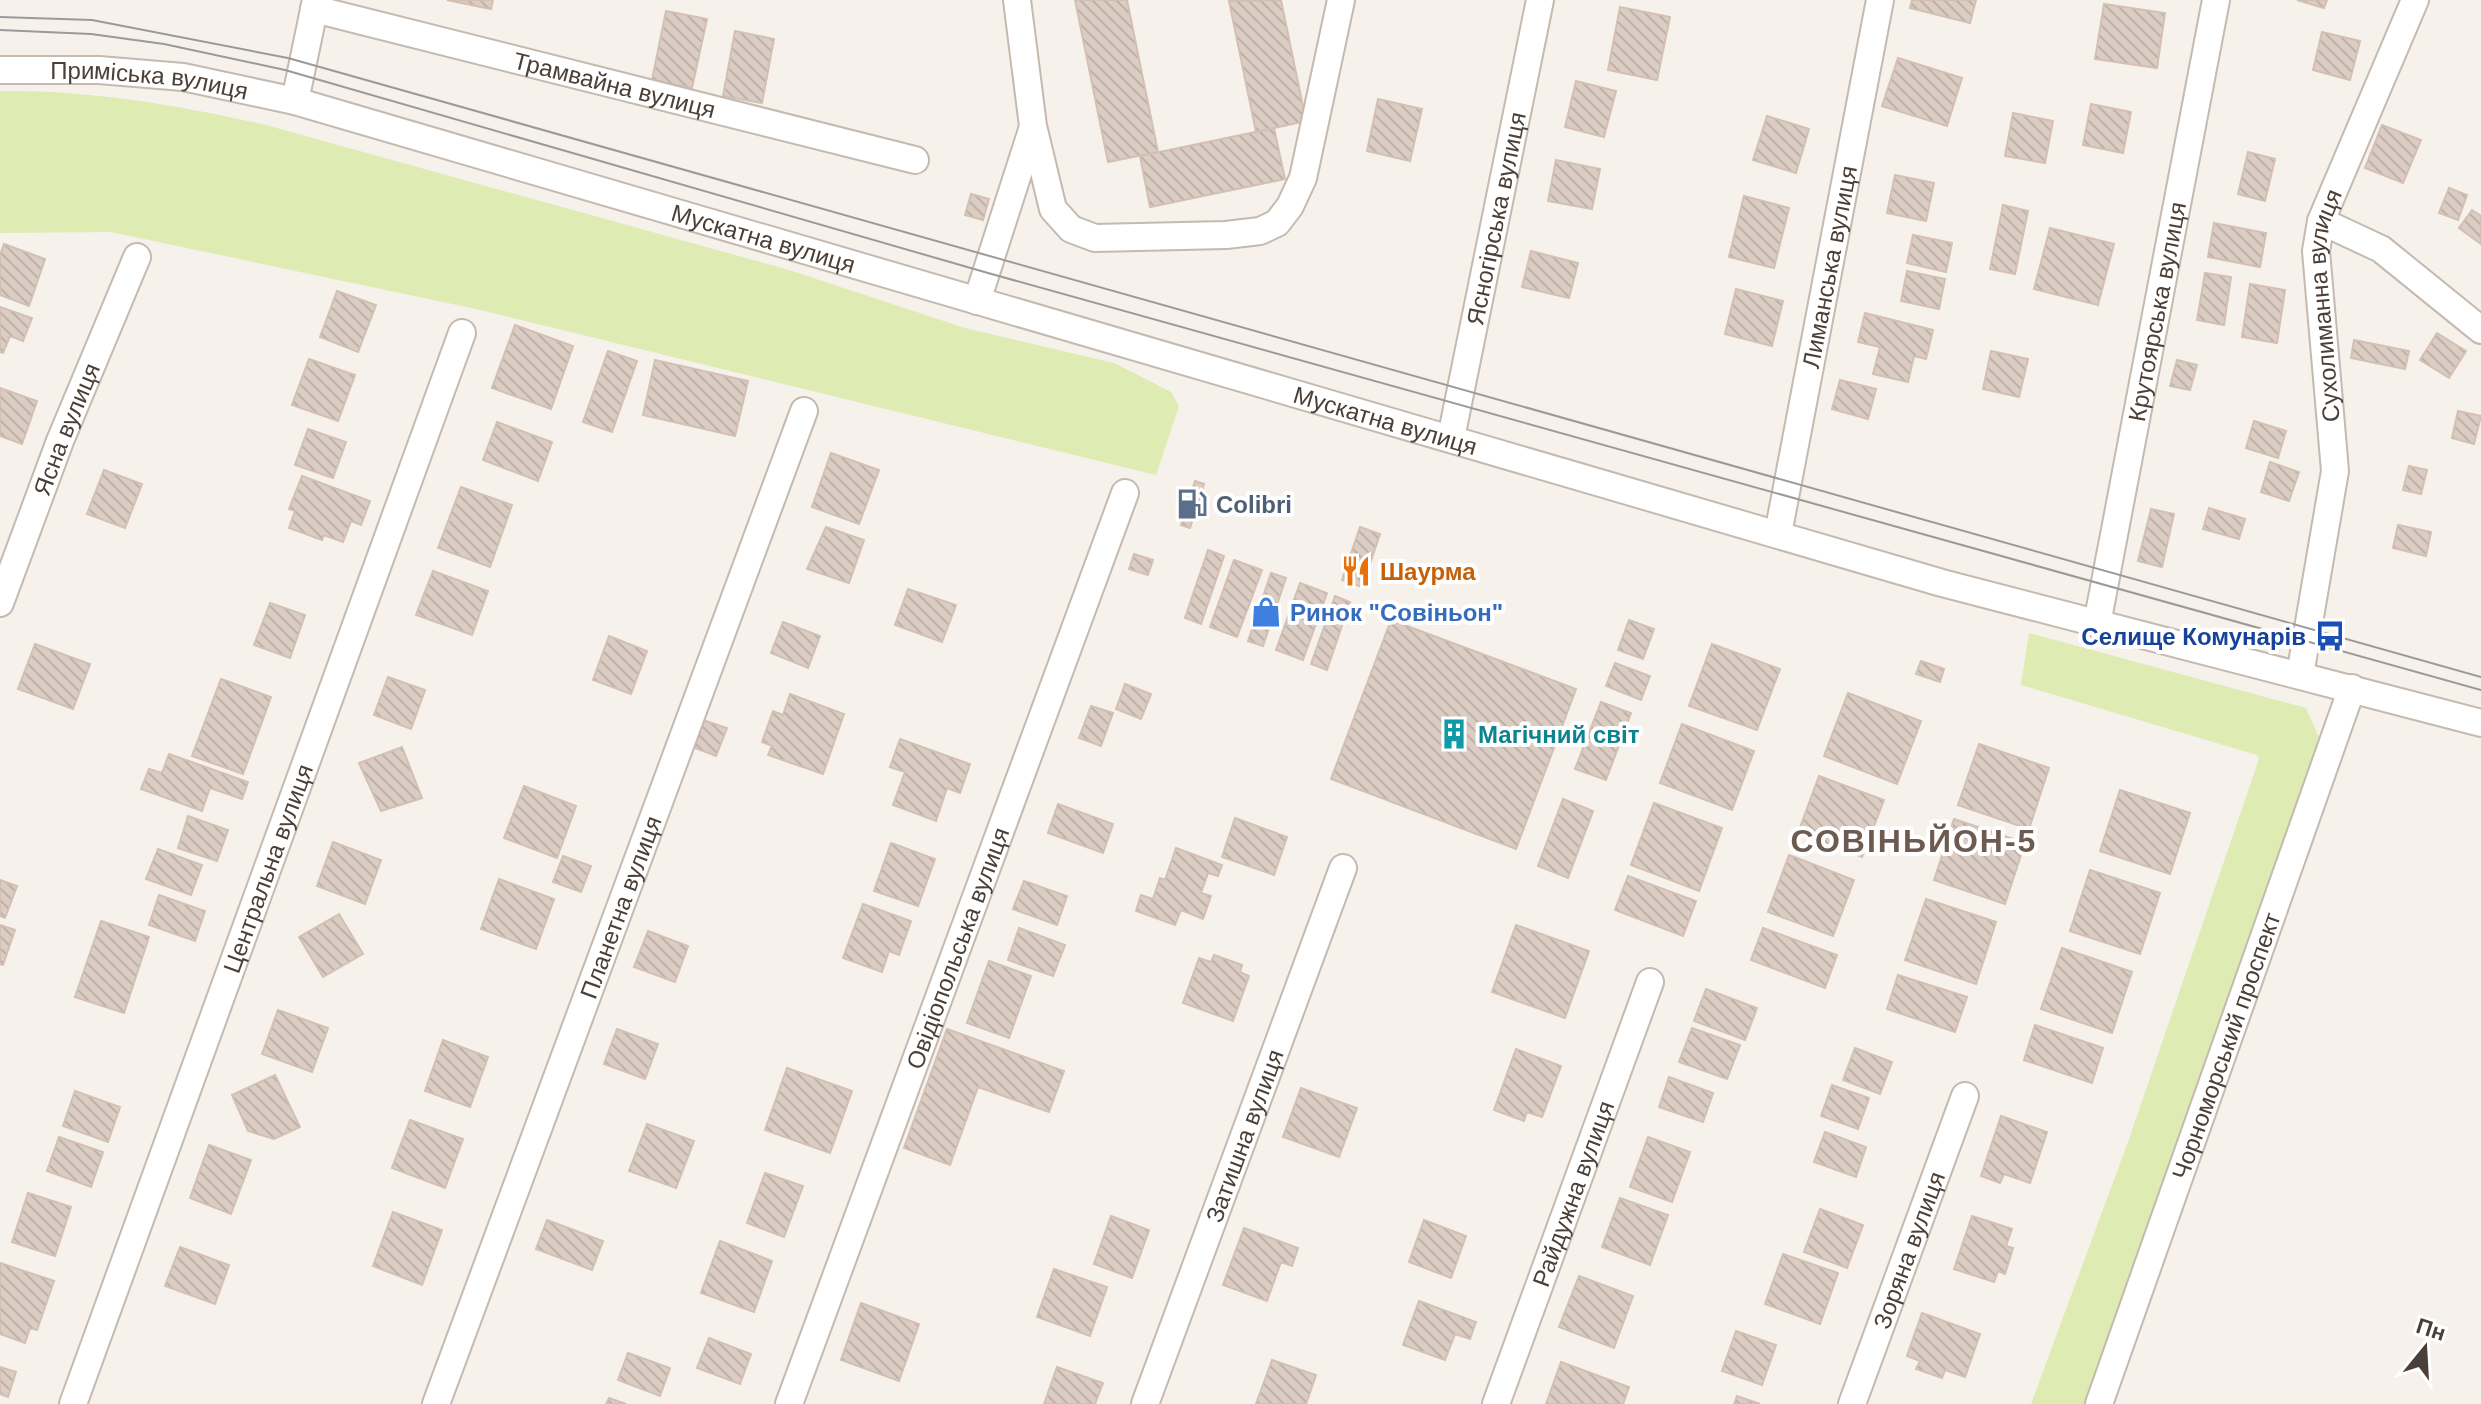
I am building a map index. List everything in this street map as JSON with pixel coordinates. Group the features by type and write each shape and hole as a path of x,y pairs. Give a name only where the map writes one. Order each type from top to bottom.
{"street":[{"path":"1017,0 1033,126 1053,209 1071,229 1095,238 1226,235 1260,231 1277,223 1290,206 1303,178 1341,0"},
{"name":"Ясногірська вулиця","path":"1451,438 1540,0"},
{"name":"Лиманська вулиця","path":"1778,534 1880,0"},
{"name":"Крутоярська вулиця","path":"2097,624 2216,0"},
{"name":"Сухолиманна вулиця","path":"2300,675 2335,471 2316,251 2321,221 2415,0"},
{"path":"295,101 315,5"},
{"name":"Трамвайна вулиця","path":"315,5 915,160"},
{"name":"Приміська вулиця","path":"0,70 99,70 183,77 295,101"},
{"name":"Мускатна вулиця","path":"295,101 1972,592 2481,723"},
{"path":"977,301 1033,126"},
{"path":"2321,221 2381,249 2481,330"},
{"name":"Ясна вулиця","path":"0,603 60,441 137,257"},
{"name":"Центральна вулиця","path":"73,1404 462,333"},
{"name":"Планетна вулиця","path":"436,1404 804,411"},
{"name":"Овідіопольська вулиця","path":"789,1404 1125,493"},
{"name":"Чорноморський проспект","path":"2099,1404 2352,688"},
{"name":"Затишна вулиця","path":"1145,1404 1343,868"},
{"name":"Райдужна вулиця","path":"1496,1404 1650,982"},
{"name":"Зоряна вулиця","path":"1852,1404 1965,1096"}],"green space":[{"path":"0,91 67,93 134,100 266,125 789,270 965,328 1114,363 1171,392 1179,406 1156,475 476,309 111,232 0,233"},
{"path":"2029,633 2306,708 2321,742 2256,939 2084,1404 2031,1404 2128,1142 2259,759 2257,755 2021,685"}],"building":[{"path":"447,0 493,0 491,9"},
{"path":"1075,0 1127,0 1158,152 1108,162"},
{"path":"1281,0 1306,121 1256,132 1229,1"},
{"path":"1912,0 1976,0 1970,23 1910,8"},
{"path":"2297,0 2327,0 2324,8"},
{"path":"2104,4 2165,13 2157,68 2095,59"},
{"path":"1620,7 1670,17 1657,80 1608,70"},
{"path":"666,11 707,19 692,88 652,80"},
{"path":"735,31 774,39 762,103 723,96"},
{"path":"2322,32 2360,41 2350,80 2313,70"},
{"path":"1898,58 1962,78 1947,126 1882,106"},
{"path":"1576,81 1616,91 1604,137 1565,127"},
{"path":"1378,99 1422,109 1410,161 1367,151"},
{"path":"2091,104 2131,112 2123,153 2083,145"},
{"path":"2013,113 2053,121 2045,163 2005,156"},
{"path":"1767,116 1809,129 1796,173 1753,160"},
{"path":"2382,125 2421,140 2403,183 2365,168"},
{"path":"1274,128 1285,179 1150,207 1140,156"},
{"path":"2248,152 2275,159 2265,201 2238,194"},
{"path":"1556,160 1600,169 1592,209 1548,201"},
{"path":"1895,175 1934,183 1926,221 1887,213"},
{"path":"2449,188 2467,195 2458,220 2439,213"},
{"path":"971,194 989,199 983,220 965,215"},
{"path":"1744,196 1789,208 1774,268 1729,257"},
{"path":"2003,205 2028,211 2015,274 1990,269"},
{"path":"2472,210 2481,216 2481,244 2459,228"},
{"path":"2214,223 2266,233 2260,267 2208,257"},
{"path":"2050,228 2114,244 2098,305 2034,289"},
{"path":"1913,235 1952,243 1946,272 1907,263"},
{"path":"4,244 45,259 29,306 0,295 0,255"},
{"path":"1531,251 1578,263 1569,298 1522,287"},
{"path":"1907,271 1945,279 1939,309 1901,301"},
{"path":"2205,273 2231,277 2224,325 2197,320"},
{"path":"2250,284 2285,290 2277,343 2242,337"},
{"path":"1736,289 1783,301 1772,346 1725,334"},
{"path":"337,291 376,305 358,352 320,337"},
{"path":"0,307 32,318 23,341 10,336 3,353 0,352"},
{"path":"1865,313 1933,330 1926,359 1914,356 1908,382 1873,374 1880,347 1858,342"},
{"path":"515,325 573,346 551,409 492,388"},
{"path":"2437,333 2466,351 2449,378 2420,360"},
{"path":"2354,340 2409,351 2405,369 2351,358"},
{"path":"608,351 637,361 612,432 583,422"},
{"path":"1991,351 2028,359 2019,397 1983,389"},
{"path":"309,359 355,375 338,421 292,405"},
{"path":"655,360 748,381 735,436 643,415"},
{"path":"2177,360 2197,365 2190,390 2170,386"},
{"path":"1840,380 1876,389 1868,419 1832,409"},
{"path":"0,388 37,401 22,444 0,436"},
{"path":"2458,411 2481,416 2474,444 2452,438"},
{"path":"2254,421 2286,431 2278,458 2246,448"},
{"path":"497,422 552,442 538,481 483,460"},
{"path":"308,429 346,442 333,478 295,465"},
{"path":"831,453 879,470 859,524 812,507"},
{"path":"2270,462 2299,472 2289,501 2261,492"},
{"path":"2409,466 2427,470 2421,494 2403,490"},
{"path":"104,470 142,484 125,528 87,514"},
{"path":"302,476 370,501 361,525 351,521 343,542 324,535 322,540 289,528 295,511 289,509"},
{"path":"1195,481 1204,484 1190,528 1181,525"},
{"path":"461,487 512,505 490,567 438,548"},
{"path":"2209,508 2245,519 2239,539 2203,529"},
{"path":"2151,509 2174,514 2162,567 2138,561"},
{"path":"2398,525 2431,532 2426,556 2393,548"},
{"path":"826,527 864,540 849,583 807,569"},
{"path":"1360,527 1380,534 1362,587 1342,580"},
{"path":"1208,550 1224,556 1201,624 1185,618"},
{"path":"1134,554 1153,560 1148,575 1129,569"},
{"path":"1234,560 1262,570 1237,637 1210,627"},
{"path":"433,571 488,591 472,635 416,615"},
{"path":"1271,573 1286,578 1263,646 1248,641"},
{"path":"1300,583 1327,593 1303,660 1276,650"},
{"path":"908,589 956,605 942,642 895,625"},
{"path":"1335,596 1350,602 1327,670 1311,664"},
{"path":"270,603 305,615 290,658 254,645"},
{"name":"Магічний світ","path":"1391,620 1576,689 1516,849 1331,779"},
{"path":"1629,620 1654,629 1643,659 1618,650"},
{"path":"783,622 820,636 808,668 771,653"},
{"path":"609,636 647,651 631,694 593,680"},
{"path":"35,644 90,664 73,709 18,689"},
{"path":"1712,644 1780,669 1757,730 1689,706"},
{"path":"1921,661 1944,669 1940,682 1916,674"},
{"path":"1615,663 1650,676 1641,700 1606,686"},
{"path":"388,677 425,690 411,729 374,715"},
{"path":"221,679 271,697 243,774 192,756"},
{"path":"1125,684 1151,694 1141,719 1116,709"},
{"path":"1848,693 1921,721 1897,784 1824,756"},
{"path":"790,694 844,714 823,774 768,755 772,746 762,742 773,711 783,715"},
{"path":"1601,702 1631,713 1606,780 1575,769"},
{"path":"1091,706 1113,713 1101,746 1079,738"},
{"path":"697,718 727,728 716,756 687,745"},
{"path":"1682,724 1754,751 1732,810 1660,783"},
{"path":"900,739 970,764 960,793 947,788 936,821 893,805 905,772 890,767"},
{"path":"1979,744 2049,768 2029,829 1958,805"},
{"path":"402,747 422,798 381,811 359,763"},
{"path":"169,754 248,782 242,799 210,788 202,811 141,789 149,769 162,773"},
{"path":"1819,776 1884,800 1862,857 1798,833"},
{"path":"524,786 576,806 557,858 504,838"},
{"path":"2120,790 2190,813 2170,874 2100,851"},
{"path":"1563,799 1593,811 1568,878 1538,866"},
{"path":"1654,803 1722,828 1699,891 1631,865"},
{"path":"1058,804 1113,824 1103,853 1048,833"},
{"path":"188,816 228,830 217,861 178,848"},
{"path":"1235,818 1287,837 1274,875 1222,857"},
{"path":"1954,819 2025,843 2005,904 1934,880"},
{"path":"333,842 381,860 365,904 317,886"},
{"path":"891,843 935,859 918,906 874,891"},
{"path":"1176,848 1222,865 1218,876 1208,873 1201,893 1211,896 1203,919 1181,910 1175,925 1136,911 1141,895 1153,899 1160,878 1165,880"},
{"path":"158,849 202,865 191,895 146,879"},
{"path":"1789,855 1854,880 1833,936 1768,912"},
{"path":"563,856 591,866 581,892 553,882"},
{"path":"2090,870 2160,893 2140,954 2070,931"},
{"path":"1628,876 1696,901 1683,936 1615,910"},
{"path":"499,879 554,899 536,949 481,929"},
{"path":"0,880 17,886 5,918 0,916"},
{"path":"1024,881 1067,896 1057,925 1013,909"},
{"path":"159,895 205,911 195,941 149,925"},
{"path":"1926,899 1996,922 1976,984 1905,960"},
{"path":"863,904 911,921 899,955 889,951 882,972 843,958"},
{"path":"339,914 363,954 323,977 299,937"},
{"path":"101,921 149,937 124,1013 75,997"},
{"path":"0,925 15,930 3,965 0,964"},
{"path":"1516,925 1589,951 1565,1018 1492,992"},
{"path":"1019,928 1065,945 1053,976 1008,960"},
{"path":"1763,928 1837,955 1825,988 1751,960"},
{"path":"648,931 688,946 675,982 634,967"},
{"path":"2062,948 2132,972 2112,1033 2041,1009"},
{"path":"1214,955 1242,965 1240,972 1249,976 1233,1021 1183,1003 1199,958 1211,962"},
{"path":"989,961 1031,976 1009,1038 967,1023"},
{"path":"1898,975 1967,997 1955,1032 1887,1009"},
{"path":"1706,989 1757,1008 1745,1040 1694,1021"},
{"path":"278,1010 328,1028 312,1072 262,1054"},
{"path":"2035,1025 2103,1048 2092,1083 2024,1060"},
{"path":"1692,1028 1740,1045 1727,1079 1679,1062"},
{"path":"617,1029 658,1044 645,1079 604,1064"},
{"path":"947,1029 1064,1071 1049,1112 978,1087 950,1165 904,1148"},
{"path":"443,1040 488,1057 470,1107 425,1091"},
{"path":"1855,1048 1892,1062 1880,1094 1843,1080"},
{"path":"1516,1049 1561,1066 1542,1117 1527,1112 1524,1121 1494,1110"},
{"path":"787,1068 852,1091 830,1153 765,1130"},
{"path":"275,1075 300,1127 274,1139 248,1131 232,1095"},
{"path":"1669,1077 1713,1093 1703,1122 1659,1107"},
{"path":"1832,1085 1869,1098 1858,1129 1821,1116"},
{"path":"1301,1088 1357,1108 1339,1157 1283,1137"},
{"path":"75,1091 120,1107 108,1142 63,1126"},
{"path":"2001,1116 2047,1132 2030,1183 2004,1174 2000,1183 1981,1176"},
{"path":"410,1120 463,1139 445,1188 392,1168"},
{"path":"647,1124 694,1141 676,1188 629,1171"},
{"path":"1825,1132 1866,1147 1856,1177 1814,1162"},
{"path":"59,1137 103,1152 91,1187 47,1171"},
{"path":"1648,1137 1690,1152 1672,1202 1630,1187"},
{"path":"209,1145 251,1160 231,1214 190,1198"},
{"path":"765,1173 803,1186 784,1237 747,1223"},
{"path":"28,1193 71,1207 55,1256 12,1242"},
{"path":"1620,1198 1668,1215 1650,1265 1602,1247"},
{"path":"1820,1209 1863,1225 1847,1268 1804,1252"},
{"path":"393,1212 442,1230 422,1285 373,1266"},
{"path":"1111,1216 1149,1230 1132,1278 1094,1264"},
{"path":"1972,1216 2012,1229 2006,1246 2013,1248 2005,1274 1998,1271 1994,1282 1954,1269"},
{"path":"547,1220 603,1241 592,1270 536,1249"},
{"path":"1424,1220 1466,1236 1451,1278 1409,1262"},
{"path":"1244,1228 1298,1248 1292,1266 1281,1262 1267,1301 1223,1285"},
{"path":"720,1241 772,1261 754,1312 701,1293"},
{"path":"180,1247 229,1265 215,1304 165,1286"},
{"path":"1783,1254 1838,1273 1820,1324 1765,1304"},
{"path":"0,1263 54,1281 37,1330 30,1328 25,1343 0,1334"},
{"path":"1054,1269 1107,1287 1090,1336 1037,1317"},
{"path":"1579,1276 1633,1296 1614,1348 1559,1327"},
{"path":"1419,1301 1476,1322 1470,1339 1455,1334 1445,1360 1403,1345"},
{"path":"861,1303 919,1324 899,1381 841,1360"},
{"path":"1922,1313 1980,1334 1965,1377 1945,1370 1942,1378 1916,1369 1920,1361 1907,1356"},
{"path":"1736,1331 1776,1345 1762,1385 1722,1371"},
{"path":"709,1338 751,1354 740,1384 697,1368"},
{"path":"628,1353 670,1368 660,1396 618,1380"},
{"path":"1272,1360 1316,1375 1306,1404 1256,1404"},
{"path":"1561,1362 1629,1387 1623,1404 1546,1404"},
{"path":"0,1367 16,1372 8,1397 0,1394"},
{"path":"1057,1367 1103,1383 1095,1404 1044,1404"},
{"path":"1737,1396 1760,1404 1734,1404"},
{"path":"609,1398 626,1404 606,1404"}],"tram line":[{"path":"0,17 92,20 288,58 2481,677"},
{"path":"0,30 91,34 164,44 285,70 988,273 2481,690"}],"place":[{"name":"Colibri","path":"1192,504"},
{"name":"Шаурма","path":"1356,571"},
{"name":"Ринок \"Совіньон\"","path":"1266,612"},
{"name":"Селище Комунарів","path":"2330,636"},
{"name":"Магічний світ","path":"1454,734"}],"district":[{"name":"СОВІНЬЙОН-5","path":"1914,841"}]}
